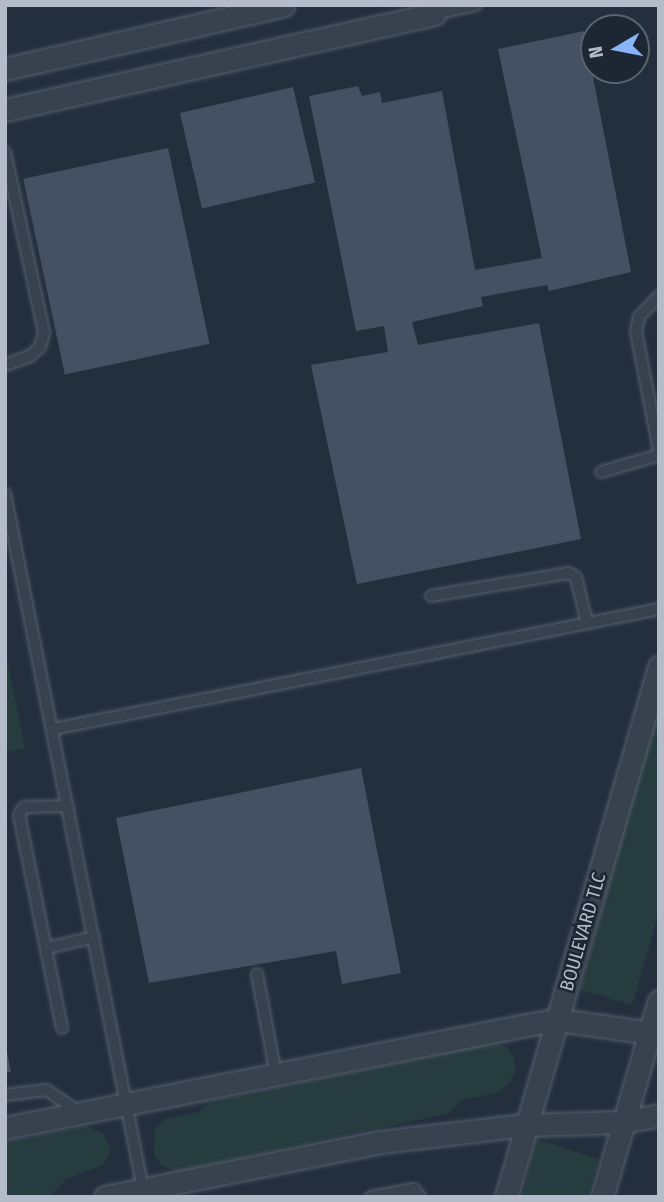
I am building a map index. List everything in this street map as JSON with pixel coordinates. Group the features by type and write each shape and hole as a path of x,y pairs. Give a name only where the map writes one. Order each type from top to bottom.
{"street":[{"path":"5,69 284,5"},
{"path":"5,110 433,10"},
{"name":"BOULEVARD TLC","path":"506,1197 524,1125 558,1020 659,667"},
{"path":"602,1197 623,1122 654,1035 659,1001"},
{"path":"5,1128 558,1020 654,1035"},
{"path":"105,1197 381,1142 524,1125 623,1122 659,1115"}],"lane":[{"path":"433,10 476,5"},
{"path":"5,152 44,333 40,347 30,356 5,365"},
{"path":"601,472 659,453 636,331 639,317 659,296"},
{"path":"5,494 142,1189"},
{"path":"431,596 568,573 576,577 587,623"},
{"path":"53,729 659,609"},
{"path":"62,1028 19,815 24,807 68,806"},
{"path":"47,948 94,937"},
{"path":"257,974 276,1075"},
{"path":"5,1095 47,1090 81,1114"},
{"path":"371,1197 414,1189 420,1197"}],"green space":[{"path":"5,649 25,748 5,752"},
{"path":"659,701 659,912 632,1005 580,990"},
{"path":"494,1043 506,1046 513,1056 516,1072 508,1084 496,1093 462,1100 447,1114 177,1171 162,1166 154,1155 155,1128 165,1119 199,1112 208,1102"},
{"path":"87,1126 104,1135 111,1149 103,1165 66,1179 51,1196 5,1197 5,1142"},
{"path":"536,1139 599,1159 588,1197 521,1197"}],"building":[{"path":"580,32 580,84 594,84 631,272 549,291 547,285 481,297 483,306 412,322 418,345 539,323 581,539 357,584 311,365 388,352 384,326 356,331 309,96 358,86 362,96 380,92 382,103 442,91 475,270 542,258 498,49"},
{"path":"293,87 315,182 202,209 180,113"},
{"path":"168,148 210,344 65,374 23,179"},
{"path":"361,768 401,973 342,984 336,951 149,983 116,818"},
{"path":"5,1048 11,1072 5,1073"}]}
